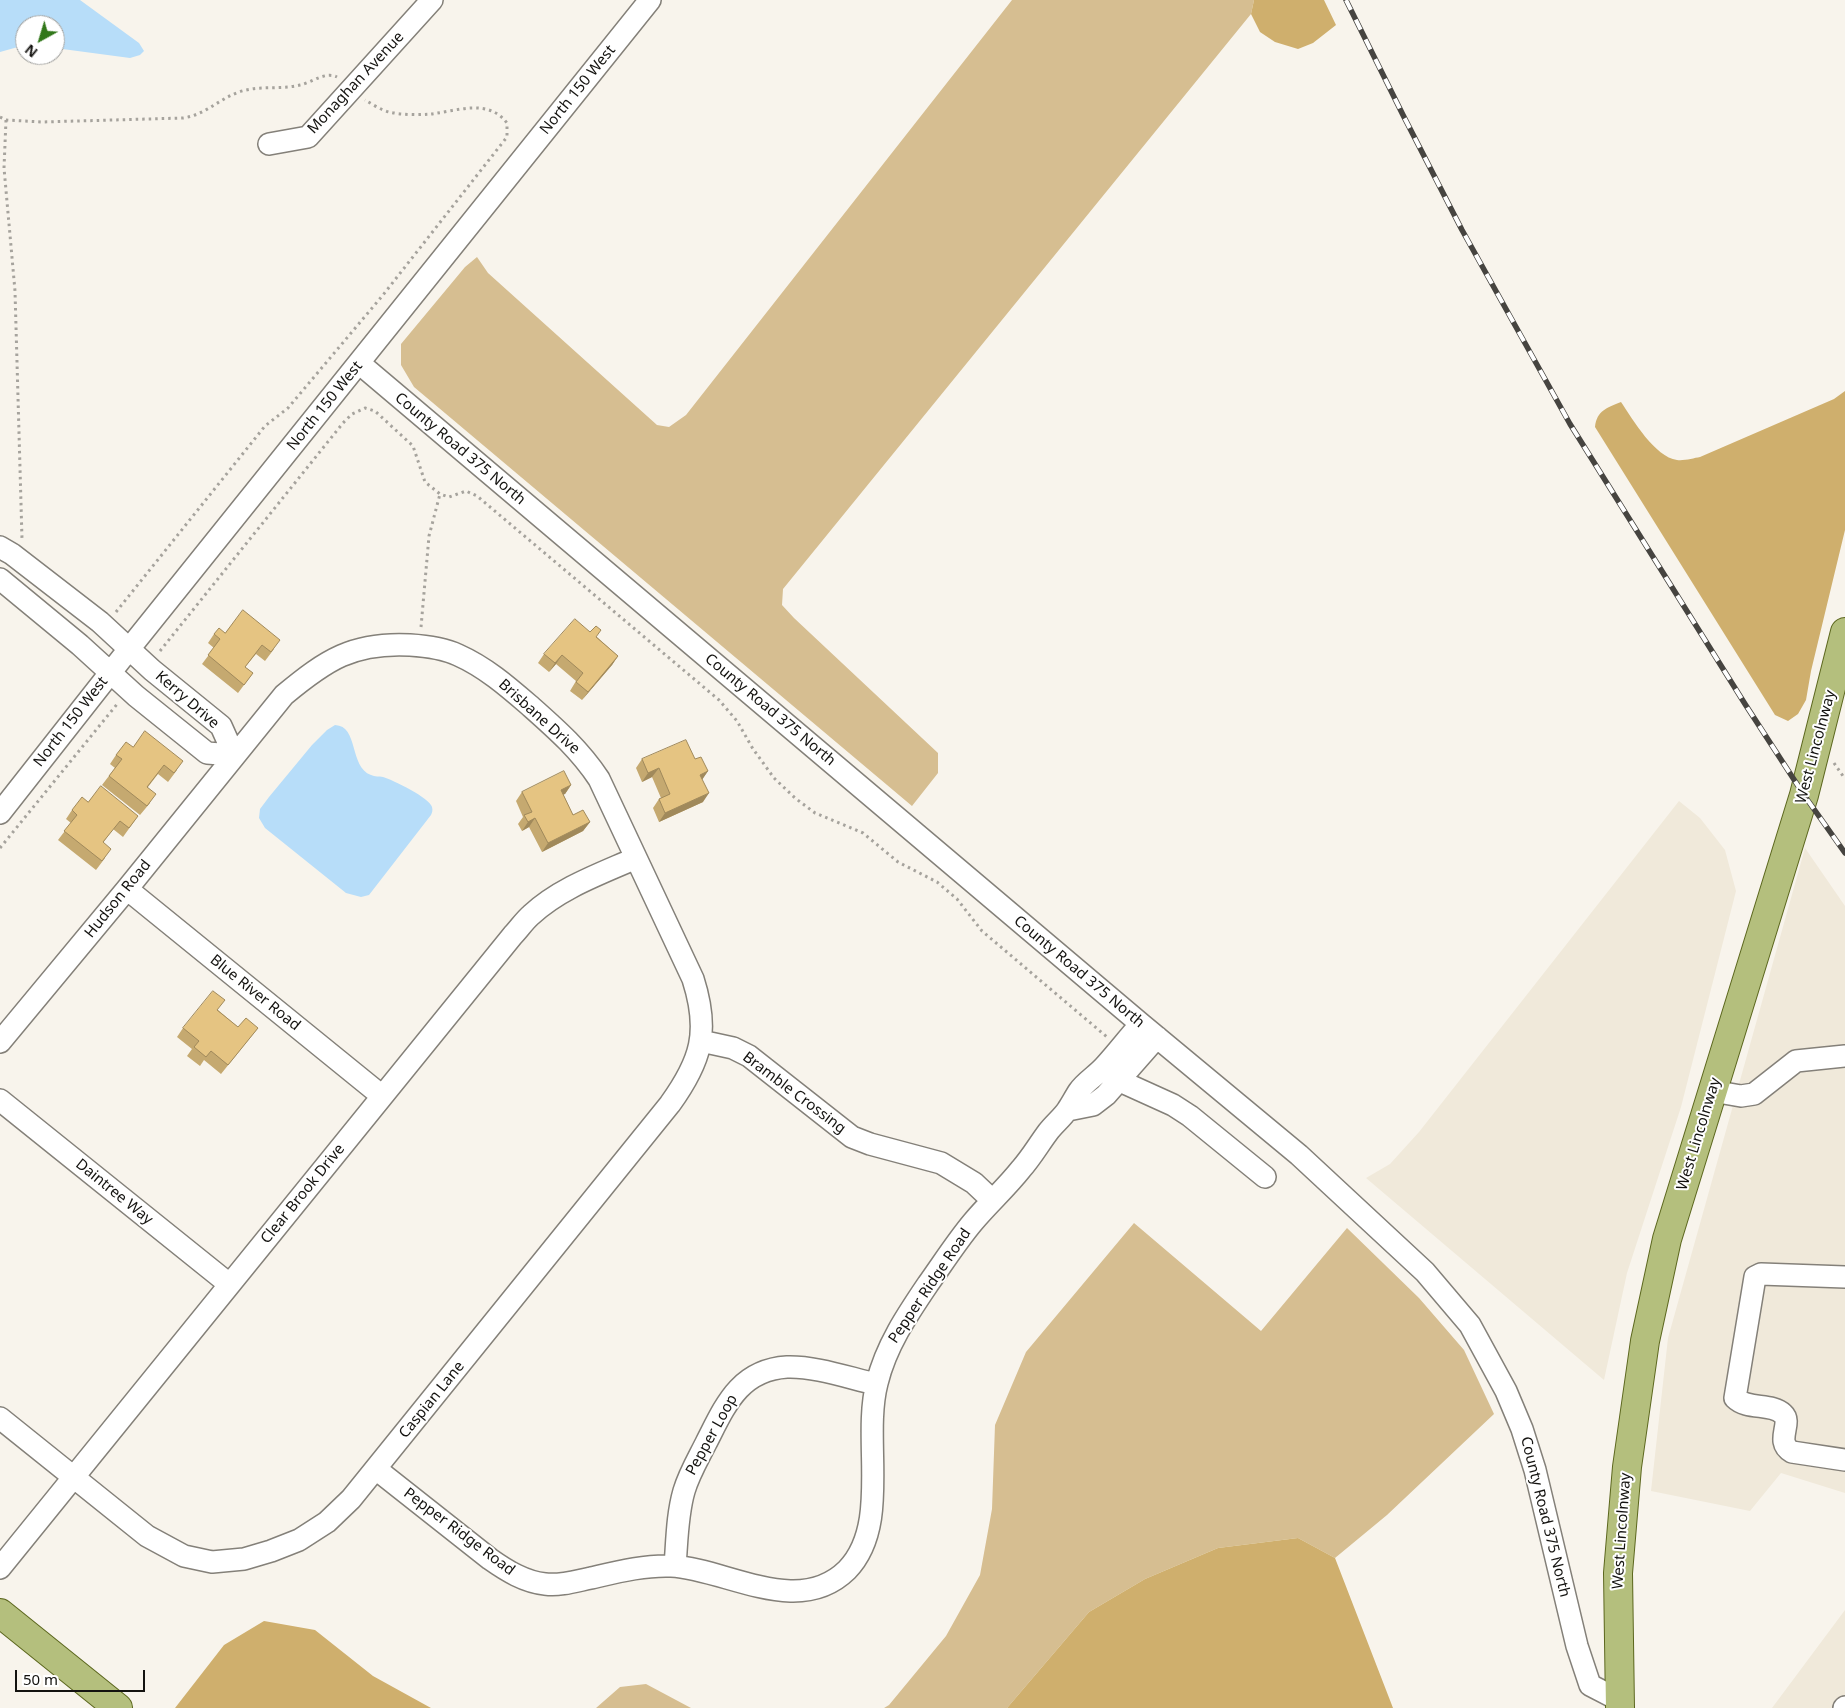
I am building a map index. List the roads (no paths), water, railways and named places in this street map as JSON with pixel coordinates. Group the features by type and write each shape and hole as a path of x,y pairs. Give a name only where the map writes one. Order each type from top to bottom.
{"main road":[{"name":"West Lincolnway","path":"1620,1704 1618,1573 1626,1477 1645,1341 1667,1239 1804,795 1845,632"},
{"path":"0,1613 118,1708"}],"street":[{"name":"North 150 West","path":"0,813 129,649 650,0"},
{"name":"Monaghan Avenue","path":"269,144 308,136 352,89 423,3"},
{"name":"County Road 375 North","path":"359,364 1140,1024 1299,1155 1425,1272 1470,1325 1506,1391 1522,1429 1535,1470 1577,1646 1590,1685 1620,1704"},
{"name":"Kerry Drive","path":"0,547 12,554 100,622 152,670 221,726 234,755 207,753 136,696 80,645 0,579"},
{"name":"Brisbane Drive","path":"234,755 284,695 312,671 337,657 364,648 393,644 419,645 430,646 457,654 483,668 505,684 567,738 586,759 599,780 692,979 700,1010 701,1041"},
{"name":"Hudson Road","path":"0,1042 127,889 234,755"},
{"name":"Clear Brook Drive","path":"0,1568 513,935 531,915 570,887 636,858"},
{"name":"Blue River Road","path":"127,889 382,1096"},
{"name":"Pepper Ridge Road","path":"376,1469 490,1559 506,1570 534,1582 560,1584 632,1569 674,1566 791,1592 810,1590 828,1583 846,1570 859,1554 867,1536 872,1518 871,1428 876,1384 885,1356 903,1322 955,1245 992,1200 1021,1169 1049,1130 1068,1110 1093,1105 1106,1096 1112,1074 1140,1024"},
{"name":"Pepper Ridge Road","path":"1112,1074 1157,1037"},
{"name":"Bramble Crossing","path":"701,1041 733,1048 749,1056 852,1137 870,1144 941,1163 974,1183 992,1200"},
{"name":"Caspian Lane","path":"73,1477 147,1536 184,1556 212,1562 244,1559 271,1551 299,1540 328,1522 351,1499 376,1469 670,1104 690,1073 701,1041"},
{"path":"1712,1091 1741,1096 1754,1094 1796,1061 1845,1056"},
{"path":"1112,1074 1173,1105 1190,1116 1265,1177"},
{"name":"Daintree Way","path":"0,1100 229,1284"},
{"path":"1845,1277 1761,1274 1755,1277 1735,1398 1740,1402 1777,1410 1783,1414 1786,1418 1784,1442 1788,1450 1845,1460"},
{"name":"Pepper Loop","path":"674,1566 681,1508 689,1476 726,1403 738,1388 753,1378 785,1367 802,1367 876,1384"},
{"path":"0,1418 73,1477"}],"water":[{"path":"0,0 80,0 139,43 144,51 140,55 130,58 65,49 65,15 15,15 15,48 0,52"},
{"path":"335,725 343,727 348,732 359,764 364,771 373,776 388,779 410,790 430,803 432,808 431,815 369,895 361,897 346,893 265,828 259,818 260,809 269,797 312,745"}],"railway":[{"path":"1346,0 1462,230 1570,424 1745,704 1804,795 1845,853"}]}
